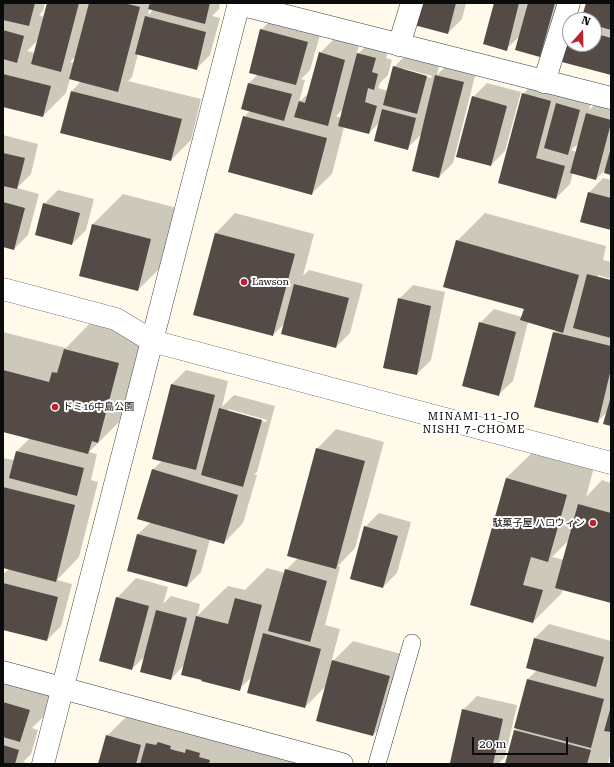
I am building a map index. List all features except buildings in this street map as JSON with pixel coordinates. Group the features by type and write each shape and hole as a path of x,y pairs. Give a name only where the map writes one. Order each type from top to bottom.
{"street":[{"path":"43,764 239,3 611,98"},
{"path":"399,45 412,3"},
{"path":"544,82 569,3"},
{"path":"3,289 116,319 152,341 611,463"},
{"path":"3,672 342,764"}],"lane":[{"path":"377,764 412,643"}],"place":[{"name":"Lawson","path":"244,282"},
{"name":"ドミ16中島公園","path":"55,407"},
{"name":"駄菓子屋 ハロウィン","path":"593,523"}],"district":[{"name":"MINAMI 11-JO NISHI 7-CHOME","path":"474,423"}]}
